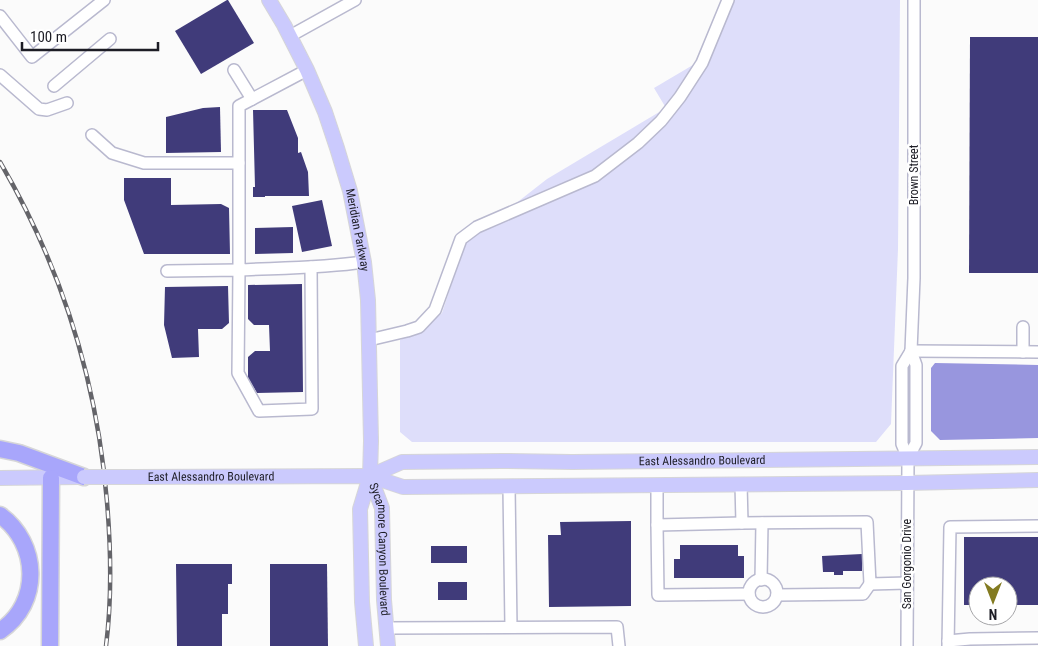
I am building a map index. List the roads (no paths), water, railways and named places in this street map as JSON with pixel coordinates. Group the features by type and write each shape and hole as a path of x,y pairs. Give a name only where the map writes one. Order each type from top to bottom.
{"highway":[{"path":"0,449 19,453 84,477"},
{"path":"50,478 50,646"},
{"path":"0,515 22,538 27,550 31,577 25,601 18,615 0,631"}],"main road":[{"name":"Meridian Parkway","path":"269,0 290,36 325,112 338,148 350,191 364,262 368,300 370,476"},
{"name":"East Alessandro Boulevard","path":"370,476 402,462 1038,457"},
{"name":"East Alessandro Boulevard","path":"0,478 370,476 403,488 1038,480"},
{"name":"Sycamore Canyon Boulevard","path":"370,476 382,508 384,600 388,646"},
{"name":"Sycamore Canyon Boulevard","path":"366,646 362,602 360,509 370,476"}],"street":[{"path":"0,16 32,57 104,0"},
{"path":"290,36 355,0"},
{"path":"369,340 407,332 419,327 435,310 461,239 477,227 595,176 638,142 661,120 680,97 702,63 728,0"},
{"name":"Brown Street","path":"907,483 908,458 916,443 916,364 911,351 914,278 914,0"},
{"path":"54,86 110,40"},
{"path":"234,70 252,99"},
{"path":"307,70 239,106 238,373 260,411 312,410 311,267"},
{"path":"0,75 39,109 47,110 67,103"},
{"path":"92,135 112,153 144,163 240,163"},
{"path":"167,271 311,267 364,262"},
{"path":"1023,327 1023,352"},
{"path":"911,351 1038,352"},
{"name":"San Gorgonio Drive","path":"907,483 908,646"},
{"path":"741,484 742,523"},
{"path":"657,485 658,595 749,594"},
{"path":"508,487 512,627"},
{"path":"657,525 867,522 870,584 863,594 777,595"},
{"path":"761,580 762,523"},
{"path":"1038,526 950,527 948,643 970,639 1038,638"},
{"path":"761,580 770,581 777,591 773,604 765,607 756,606 749,594 751,586 761,580"},
{"path":"870,584 907,584"},
{"path":"387,628 617,627 619,646"}],"railway":[{"path":"0,162 22,202 58,284 73,326 95,412 102,457 109,538 110,592 106,646"}]}
